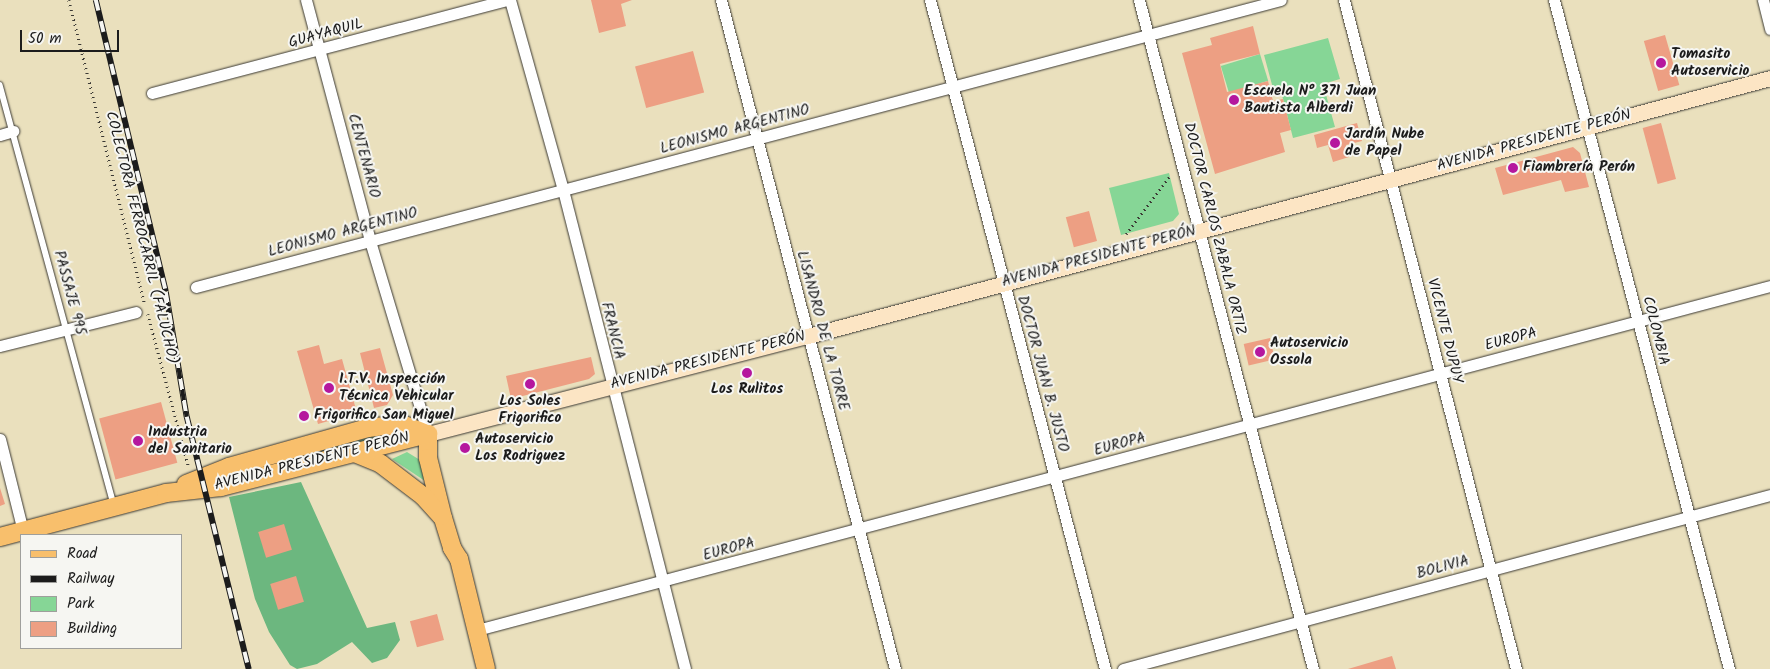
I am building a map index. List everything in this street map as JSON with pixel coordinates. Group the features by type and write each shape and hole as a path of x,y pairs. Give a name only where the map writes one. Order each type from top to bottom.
{"main road":[{"name":"AVENIDA PRESIDENTE PERÓN","path":"0,537 166,493 221,486 808,336 1770,78"},
{"name":"AVENIDA PRESIDENTE PERÓN","path":"166,493 229,467 368,428 402,424 428,434"},
{"path":"428,434 428,458 452,548 459,559 486,669"},
{"path":"428,434 438,454 461,543 459,559"},
{"path":"352,452 381,464 423,496 443,518"}],"street":[{"name":"CENTENARIO","path":"306,0 370,241 428,434"},
{"name":"GUAYAQUIL","path":"152,93 319,52 508,0"},
{"name":"FRANCIA","path":"508,0 563,190 610,386 685,669"},
{"name":"LISANDRO DE LA TORRE","path":"721,0 895,669"},
{"name":"DOCTOR JUAN B. JUSTO","path":"930,0 1002,283 1056,478 1105,669"},
{"name":"DOCTOR CARLOS ZABALA ORTIZ","path":"1139,0 1299,622 1313,669"},
{"name":"LEONISMO ARGENTINO","path":"196,287 1280,0"},
{"name":"VICENTE DUPUY","path":"1344,0 1516,669"},
{"name":"COLOMBIA","path":"1554,0 1729,669"},
{"path":"1763,0 1770,29"},
{"path":"0,135 13,131"},
{"name":"EUROPA","path":"477,630 859,531 1770,286"},
{"path":"0,346 136,312"},
{"path":"0,440 23,531"},
{"name":"BOLIVIA","path":"1123,669 1770,495"}],"lane":[{"name":"PASSAJE 995","path":"0,85 114,506"}],"path":[{"name":"COLECTORA FERROCARRIL (FALUCHO)","path":"69,0 192,482"},
{"path":"1126,234 1170,176"}],"green space":[{"path":"1328,38 1340,79 1323,84 1335,127 1293,138 1282,95 1275,96 1264,55"},
{"path":"1260,54 1268,81 1229,93 1221,66"},
{"path":"1169,173 1179,214 1173,221 1121,235 1109,188"},
{"path":"384,434 385,438 231,476 230,472"},
{"path":"407,452 420,460 425,481 392,459"},
{"path":"301,482 367,628 395,622 400,640 387,658 372,663 352,642 317,664 297,669 290,665 269,632 255,599 229,497"}],"building":[{"path":"591,0 632,0 621,4 626,26 599,33"},
{"name":"Escuela N° 371 Juan Bautista Alberdi","path":"1253,26 1260,54 1220,64 1227,92 1268,81 1273,101 1283,99 1291,130 1280,133 1285,152 1215,174 1182,53 1212,45 1210,38"},
{"name":"Tomasito Autoservicio","path":"1665,35 1679,85 1658,91 1644,41"},
{"path":"693,51 704,93 646,108 635,67"},
{"name":"Jardín Nube de Papel","path":"1357,123 1362,141 1346,145 1349,157 1333,162 1328,145 1317,148 1314,135"},
{"path":"1661,123 1676,179 1658,184 1643,128"},
{"path":"1573,147 1580,153 1589,187 1565,192 1561,180 1503,195 1495,168"},
{"path":"1089,211 1097,241 1074,247 1066,217"},
{"name":"Autoservicio Ossola","path":"1270,338 1275,359 1249,366 1244,344"},
{"name":"I.T.V. Inspección Técnica Vehicular","path":"319,345 324,364 342,359 357,413 318,424 297,351"},
{"path":"380,348 393,395 387,405 374,408 360,353"},
{"path":"591,357 595,374 589,379 511,399 506,376"},
{"name":"Industria del Sanitario","path":"161,402 177,463 115,479 99,419"},
{"path":"0,488 5,504 0,506"},
{"path":"284,524 292,550 266,558 258,532"},
{"path":"296,576 304,602 278,610 270,584"},
{"path":"437,614 444,640 417,647 410,621"},
{"path":"1392,656 1396,669 1348,669"}],"railway":[{"path":"96,0 166,292 187,417 249,669"}],"place":[{"name":"Tomasito Autoservicio","path":"1661,63"},
{"name":"Escuela N° 371 Juan Bautista Alberdi","path":"1234,100"},
{"name":"Jardín Nube de Papel","path":"1335,143"},
{"name":"Fiambrería Perón","path":"1513,168"},
{"name":"Autoservicio Ossola","path":"1260,352"},
{"name":"Los Rulitos","path":"747,373"},
{"name":"Los Soles Frigorifico","path":"530,384"},
{"name":"I.T.V. Inspección Técnica Vehicular","path":"329,388"},
{"name":"Frigorifico San Miguel","path":"304,416"},
{"name":"Industria del Sanitario","path":"138,441"},
{"name":"Autoservicio Los Rodriguez","path":"465,448"}]}
